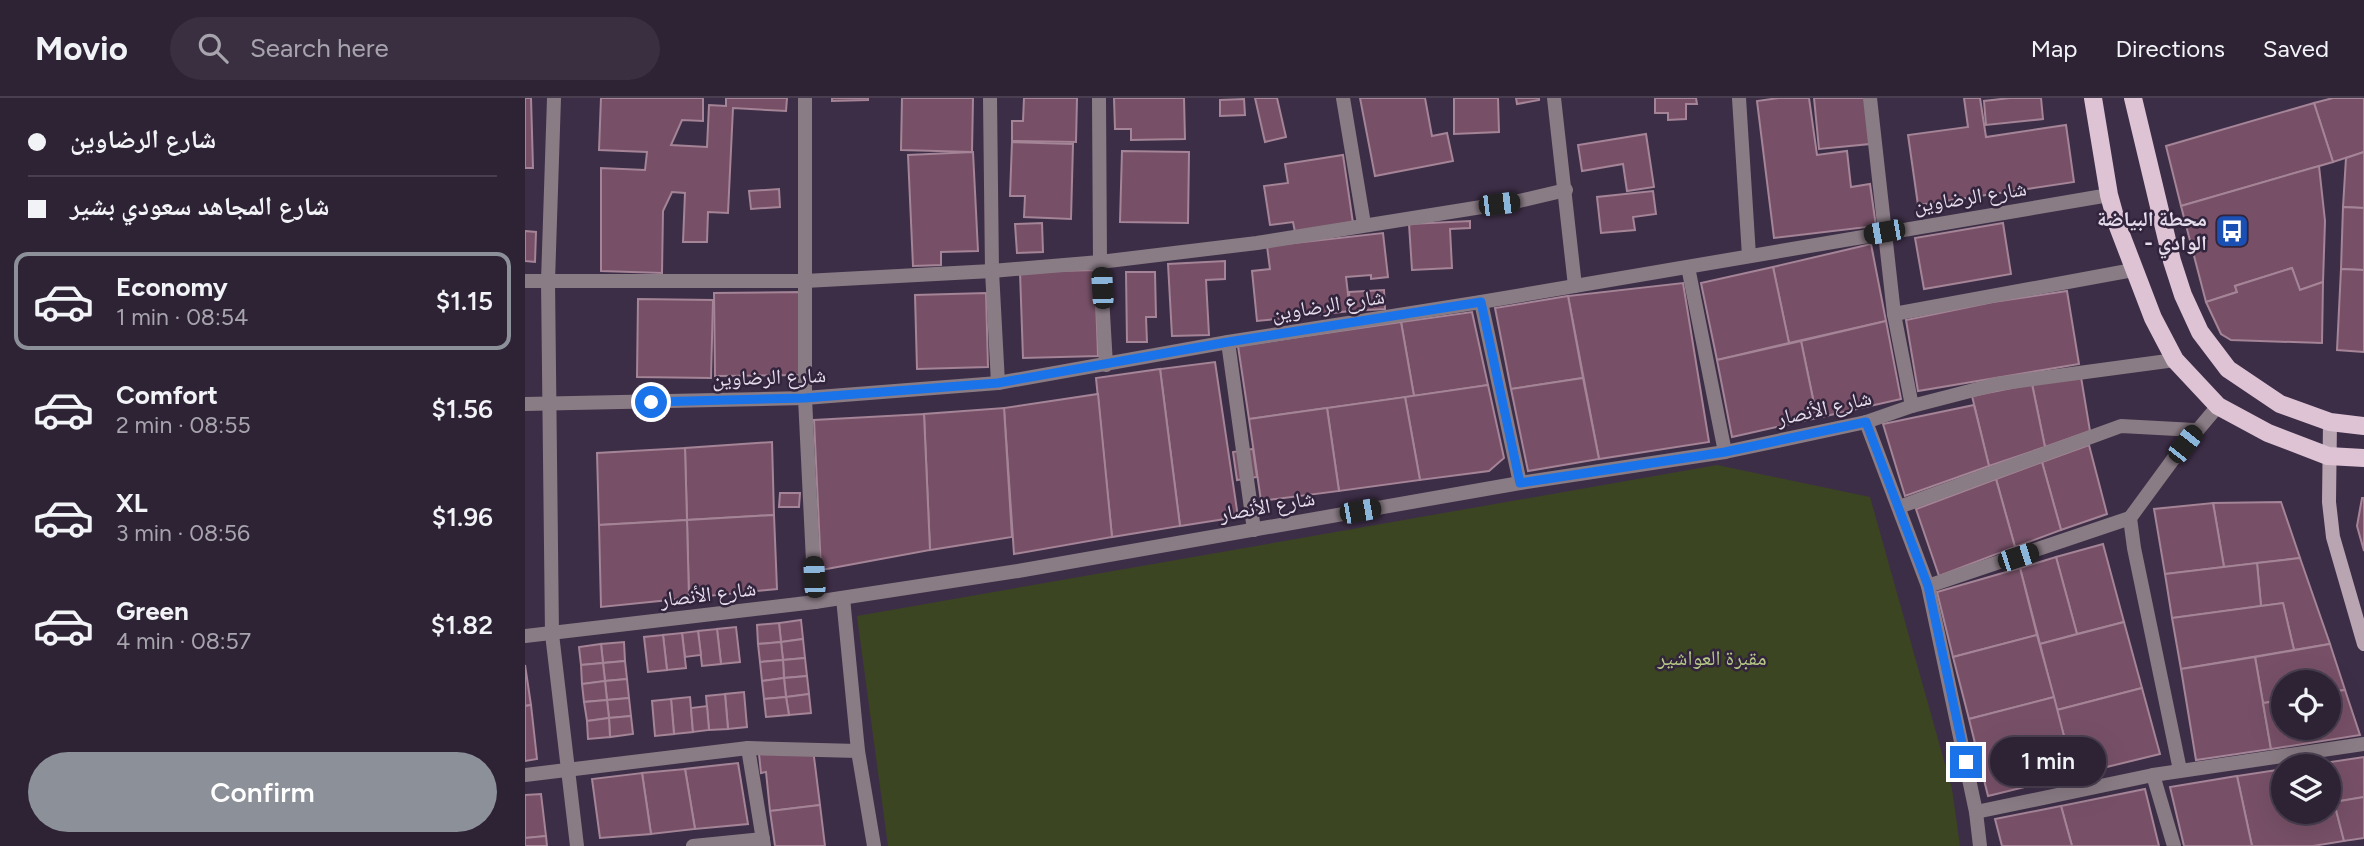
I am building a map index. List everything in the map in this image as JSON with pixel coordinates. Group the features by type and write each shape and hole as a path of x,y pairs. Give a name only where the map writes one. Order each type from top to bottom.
{"main road":[{"path":"2093,98 2109,195 2133,270 2161,335 2175,360 2218,405 2268,433 2328,456 2364,458"},
{"path":"2133,98 2172,261 2183,295 2200,332 2228,369 2280,404 2330,422 2364,426"}],"street":[{"path":"554,98 548,281 552,634 577,846"},
{"path":"804,98 805,398 815,602"},
{"path":"990,98 992,271 998,383"},
{"path":"1099,98 1100,262 1106,365"},
{"path":"1343,98 1364,224"},
{"path":"1554,98 1575,286"},
{"path":"1739,98 1749,256"},
{"path":"1870,98 1894,314 1912,405"},
{"path":"525,281 804,281 1100,262 1257,243 1519,201 1566,190"},
{"name":"شارع الرضاوين","path":"525,404 805,398 998,383 2109,195"},
{"path":"1688,267 1725,452"},
{"path":"1894,314 2133,270"},
{"path":"1481,302 1520,483"},
{"path":"1228,342 1254,530"},
{"name":"شارع الأنصار","path":"525,636 815,602 1018,572 1520,483 1725,452 1866,422 1912,405 1997,384 2175,360"},
{"path":"1928,586 2130,518 2195,430 2218,405"},
{"path":"1866,422 1928,586 1976,812 1980,846"},
{"path":"2330,422 2329,502 2333,537 2364,644"},
{"path":"1899,507 2121,426 2195,430"},
{"path":"2130,518 2180,771"},
{"path":"843,598 858,751 874,846"},
{"path":"1976,812 2153,775 2364,744"},
{"path":"525,775 748,748 858,751"},
{"path":"693,846 764,843 748,748"},
{"path":"2153,775 2174,846"}],"green space":[{"name":"مقبرة العواشير","path":"1717,465 1870,497 1952,789 1960,846 888,846 857,616"}],"building":[{"path":"525,98 531,98 533,168 525,168"},
{"path":"601,98 703,98 703,121 682,120 671,145 707,147 709,105 726,106 726,98 787,98 786,111 733,108 728,213 708,212 707,242 683,242 685,193 672,192 663,211 662,273 601,271 601,168 645,170 647,152 599,150"},
{"path":"832,98 868,98 868,100 832,101"},
{"path":"902,98 973,98 972,152 901,150"},
{"path":"1024,98 1077,98 1076,142 1012,141 1012,121 1023,121"},
{"path":"1114,98 1184,98 1185,139 1131,140 1131,129 1115,129"},
{"path":"1255,98 1277,98 1286,137 1265,142"},
{"path":"1360,98 1425,98 1432,136 1447,133 1453,161 1375,176"},
{"path":"1454,98 1498,98 1499,132 1454,134"},
{"path":"1516,98 1539,98 1539,100 1517,104"},
{"path":"1655,98 1696,98 1697,104 1686,104 1686,119 1668,120 1668,113 1655,113"},
{"path":"1809,98 1817,155 1847,151 1851,187 1870,184 1876,226 1774,238 1757,101"},
{"path":"1814,98 1865,98 1870,144 1819,149"},
{"path":"1964,98 1980,98 1986,137 2066,125 2074,182 1918,205 1908,135 1968,127"},
{"path":"2041,98 2043,119 1986,125 1984,101"},
{"path":"2333,98 2364,98 2364,152 2333,162 2314,103"},
{"path":"1244,99 1245,115 1220,116 1220,100"},
{"path":"2314,103 2333,162 2181,206 2166,146"},
{"path":"1646,134 1654,187 1627,191 1623,164 1582,171 1578,145"},
{"path":"1012,142 1073,144 1071,219 1024,217 1025,196 1010,196"},
{"path":"1122,151 1189,152 1188,223 1120,222"},
{"path":"973,152 978,251 941,252 941,265 913,266 908,155"},
{"path":"2364,152 2364,208 2343,207 2346,158"},
{"path":"1343,155 1353,223 1295,232 1293,222 1270,225 1264,186 1288,183 1285,164"},
{"path":"2319,166 2325,221 2323,282 2300,290 2292,268 2235,286 2237,292 2206,302 2181,206"},
{"path":"779,189 780,207 751,209 749,191"},
{"path":"1653,191 1656,214 1633,217 1635,230 1601,233 1597,197"},
{"path":"2343,207 2364,208 2364,270 2341,269"},
{"path":"1470,221 1470,228 1450,229 1452,268 1412,270 1409,224"},
{"path":"1042,223 1043,252 1017,253 1015,224"},
{"path":"2003,223 2011,274 1924,289 1915,238"},
{"path":"525,231 536,232 535,262 525,261"},
{"path":"1383,233 1388,277 1346,277 1350,311 1257,321 1252,271 1270,269 1267,246"},
{"path":"1871,244 1886,321 1789,343 1773,267"},
{"path":"1225,261 1225,279 1206,280 1209,335 1172,336 1168,264"},
{"path":"1773,267 1789,343 1717,360 1701,283"},
{"path":"2292,268 2300,290 2323,282 2322,343 2231,340 2221,334 2206,302 2237,292 2235,286"},
{"path":"2341,269 2364,270 2364,352 2337,350"},
{"path":"1095,270 1098,356 1023,358 1020,272"},
{"path":"1126,272 1155,272 1156,317 1146,317 1147,342 1127,342"},
{"path":"1683,283 1709,442 1599,459 1568,296"},
{"path":"1384,290 1385,309 1350,311 1349,292"},
{"path":"2067,291 2079,364 1918,391 1906,320 1993,302"},
{"path":"803,292 805,375 715,376 714,293"},
{"path":"986,293 988,367 917,369 915,295"},
{"path":"1568,296 1583,378 1511,389 1495,308"},
{"path":"638,299 713,300 711,378 637,377"},
{"path":"1472,312 1488,385 1414,396 1401,322"},
{"path":"1886,321 1901,399 1817,418 1801,341"},
{"path":"1401,322 1414,396 1249,419 1238,346"},
{"path":"1801,341 1817,418 1732,437 1717,360"},
{"path":"1215,362 1238,517 1180,526 1160,369"},
{"path":"1160,369 1180,526 1112,537 1096,378"},
{"path":"2081,377 2090,431 2045,447 2032,384"},
{"path":"1583,378 1599,459 1528,471 1511,389"},
{"path":"2032,384 2045,447 1989,466 1972,396"},
{"path":"1488,385 1504,458 1489,471 1420,480 1405,397"},
{"path":"1098,394 1112,537 1014,554 1004,408"},
{"path":"1405,397 1420,480 1339,491 1327,408"},
{"path":"1974,405 1989,466 1905,496 1883,424"},
{"path":"1004,408 1012,537 930,550 924,414"},
{"path":"1327,408 1339,491 1261,501 1249,419"},
{"path":"924,414 930,550 821,570 814,420"},
{"path":"772,442 774,515 687,520 685,448"},
{"path":"2089,445 2107,514 2061,530 2042,462"},
{"path":"685,448 687,520 599,525 597,453"},
{"path":"1253,449 1257,477 1237,480 1233,452"},
{"path":"2042,462 2061,530 2015,547 1996,479"},
{"path":"1996,479 2015,547 1939,576 1916,509"},
{"path":"780,493 800,493 799,507 779,507"},
{"path":"2364,498 2364,551 2357,526"},
{"path":"2281,502 2300,558 2224,567 2213,503"},
{"path":"2213,503 2224,567 2165,574 2154,509"},
{"path":"774,515 777,589 689,598 687,520"},
{"path":"687,520 689,598 601,607 599,525"},
{"path":"2103,544 2124,622 2077,634 2056,557"},
{"path":"2056,557 2077,634 2040,644 2020,568"},
{"path":"2300,558 2330,644 2294,650 2283,603 2261,606 2257,563"},
{"path":"2257,563 2261,606 2172,618 2165,574"},
{"path":"2020,568 2037,635 1953,657 1937,592"},
{"path":"2283,603 2294,650 2181,669 2172,618"},
{"path":"801,620 803,639 781,642 779,623"},
{"path":"2124,622 2142,688 2057,710 2040,644"},
{"path":"779,623 781,642 758,644 757,625"},
{"path":"736,627 740,662 721,664 717,629"},
{"path":"717,629 721,664 702,666 698,631"},
{"path":"698,631 701,655 685,657 682,633"},
{"path":"682,633 686,668 667,670 663,635"},
{"path":"663,635 667,670 648,672 644,637"},
{"path":"2037,635 2054,697 1969,719 1953,657"},
{"path":"803,639 805,658 783,660 781,642"},
{"path":"624,642 625,661 603,663 601,644"},
{"path":"781,642 783,660 760,662 758,644"},
{"path":"601,644 603,663 581,665 579,647"},
{"path":"2330,644 2338,670 2271,670 2271,702 2263,703 2255,657"},
{"path":"2255,657 2271,749 2196,760 2181,669"},
{"path":"805,658 807,676 784,678 783,660"},
{"path":"783,660 784,678 762,681 760,662"},
{"path":"625,661 627,679 605,681 603,663"},
{"path":"603,663 605,681 582,684 581,665"},
{"path":"525,665 531,705 525,706"},
{"path":"807,676 809,694 786,697 784,678"},
{"path":"784,678 786,697 764,699 762,681"},
{"path":"627,679 629,698 607,700 605,681"},
{"path":"605,681 607,700 584,702 582,684"},
{"path":"2142,688 2160,754 2074,775 2057,710"},
{"path":"2341,690 2345,690 2360,735 2341,738"},
{"path":"744,692 747,727 728,729 725,694"},
{"path":"725,694 728,729 709,730 706,696"},
{"path":"809,694 811,713 789,715 786,697"},
{"path":"690,697 693,732 674,734 671,699"},
{"path":"786,697 789,715 766,717 764,699"},
{"path":"2054,697 2074,775 1988,796 1969,719"},
{"path":"629,698 631,716 609,718 607,700"},
{"path":"671,699 674,734 655,736 652,701"},
{"path":"607,700 609,718 587,721 584,702"},
{"path":"2271,702 2271,740 2328,740 2271,749 2263,703"},
{"path":"531,705 537,759 525,761 525,706"},
{"path":"707,706 709,730 693,732 691,708"},
{"path":"631,716 633,734 610,737 609,718"},
{"path":"609,718 610,737 588,739 587,721"},
{"path":"813,749 820,805 770,811 766,772 761,773 759,754"},
{"path":"2364,757 2364,797 2341,801 2341,760"},
{"path":"738,763 748,824 695,829 685,769"},
{"path":"685,769 695,829 651,834 642,773"},
{"path":"2271,771 2271,824 2340,824 2344,841 2313,846 2252,846 2237,776"},
{"path":"642,773 651,834 600,838 592,779"},
{"path":"2237,776 2252,846 2184,846 2170,787"},
{"path":"2145,789 2159,846 2072,846 2061,806"},
{"path":"541,794 546,836 525,838 525,795"},
{"path":"2364,797 2364,838 2344,841 2340,824 2341,801"},
{"path":"820,805 825,846 775,846 770,811"},
{"path":"2061,806 2072,846 2002,846 1995,819"},
{"path":"546,836 547,846 525,846 525,838"}],"place":[{"name":"محطة البياضة - الوادي","path":"2232,231"}],"route":[{"path":"651,402 805,398 998,383 1228,342 1481,302 1520,483 1725,452 1866,422 1928,586 1966,762"}]}
